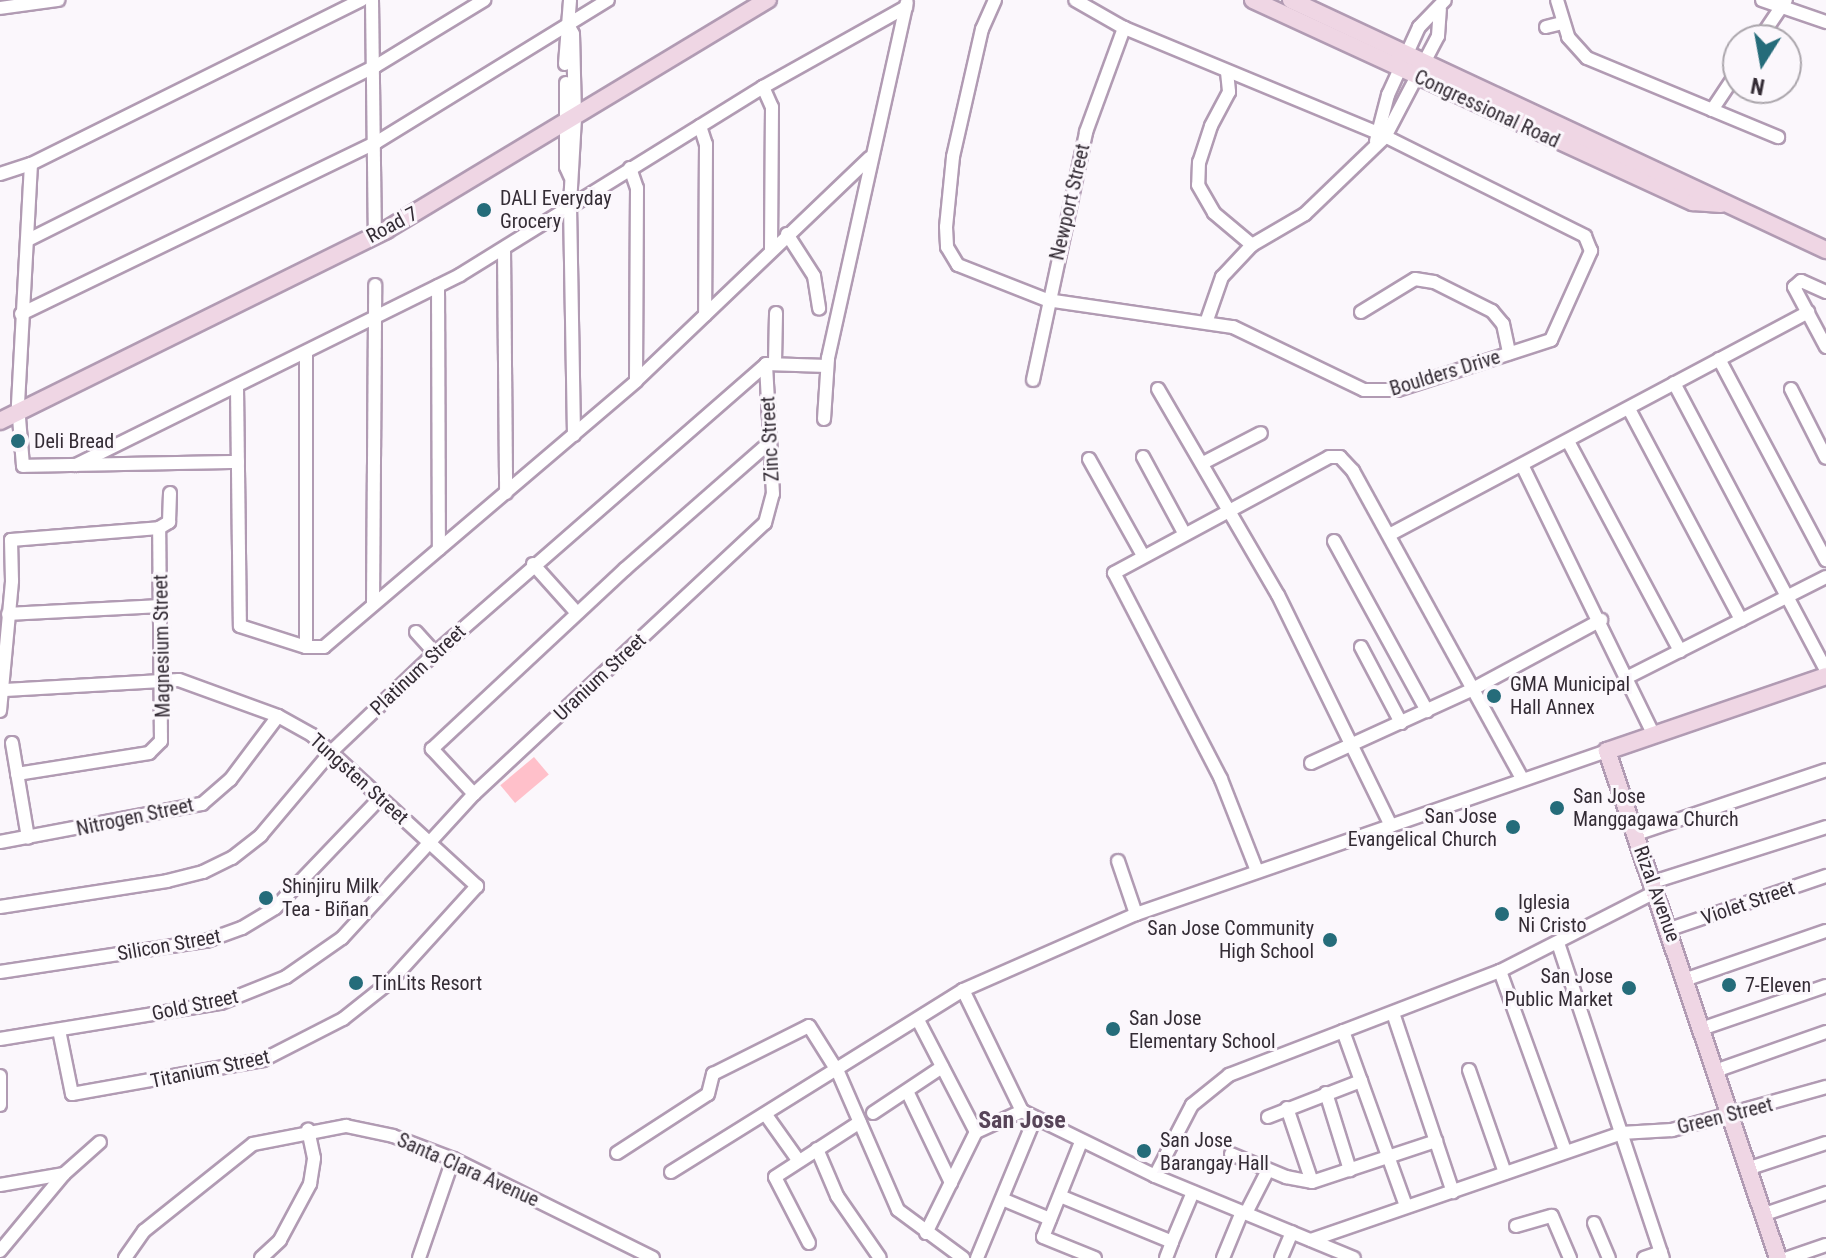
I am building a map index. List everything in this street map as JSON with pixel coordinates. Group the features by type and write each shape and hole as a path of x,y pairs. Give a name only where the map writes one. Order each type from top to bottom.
{"main road":[{"name":"Road 7","path":"570,117 754,0"},
{"name":"Road 7","path":"0,421 18,409 375,230 768,0"},
{"name":"Congressional Road","path":"1253,0 1403,62 1826,250"},
{"name":"Congressional Road","path":"1291,0 1403,62"},
{"name":"Road 7","path":"0,413 18,409"},
{"path":"1607,751 1826,673"},
{"name":"Rizal Avenue","path":"1607,751 1733,1113 1778,1258"}],"street":[{"path":"0,8 58,0"},
{"path":"0,174 31,164 362,0"},
{"path":"372,0 377,142 375,230"},
{"path":"28,240 376,66 484,0"},
{"path":"570,0 574,435"},
{"path":"21,314 377,142 608,0"},
{"name":"Boulders Drive","path":"995,0 982,29 953,157 947,247 958,265 1047,300 1207,320 1233,327 1340,382 1383,392 1551,340 1590,243 1577,231 1381,135 1124,28 1075,0"},
{"path":"1557,0 1562,23 1575,46 1599,65 1778,137"},
{"path":"1762,0 1784,4 1826,22"},
{"path":"76,465 306,355 438,286 504,249 763,87 907,4"},
{"path":"824,419 827,366 869,158 907,4"},
{"path":"1770,24 1784,4"},
{"path":"1381,135 1403,62 1420,25 1442,5"},
{"path":"1207,320 1222,277 1252,245 1305,214 1374,148 1421,70 1438,34 1442,5"},
{"path":"1546,27 1562,23"},
{"name":"Newport Street","path":"1033,380 1047,300 1086,132 1124,28"},
{"path":"1227,72 1229,92 1207,138 1198,185 1214,213 1252,245"},
{"path":"763,87 772,107 771,249"},
{"path":"1712,110 1722,95"},
{"path":"700,126 706,144 705,315"},
{"path":"237,388 240,626 306,647 324,647 636,381 869,158"},
{"path":"31,164 18,409 23,466 238,462"},
{"path":"630,168 637,188 636,381"},
{"path":"787,234 814,276 819,309"},
{"path":"504,249 506,493"},
{"path":"1361,312 1415,279 1434,282 1492,311 1503,324 1509,353"},
{"path":"1826,292 1797,280 1796,291 1826,347"},
{"path":"373,604 375,285"},
{"path":"438,286 439,549"},
{"path":"1389,535 1569,443 1808,312"},
{"name":"Zinc Street","path":"770,513 771,363 776,313"},
{"path":"306,355 306,647"},
{"path":"1719,359 1826,560"},
{"path":"771,363 827,366"},
{"name":"Platinum Street","path":"0,907 203,872 261,835 331,752 435,653 533,564 771,363"},
{"path":"1674,383 1826,673"},
{"path":"1158,389 1230,508 1355,744 1391,826"},
{"path":"1791,389 1826,458"},
{"path":"1629,409 1741,620"},
{"path":"1203,463 1261,433"},
{"path":"474,794 432,749 577,613 769,443"},
{"path":"1569,443 1680,651"},
{"path":"1257,871 1221,779 1114,573 1183,531 1337,456 1353,471 1522,779"},
{"path":"1143,457 1183,531"},
{"path":"1089,459 1142,554"},
{"path":"1523,467 1601,620 1653,734"},
{"name":"Magnesium Street","path":"17,774 156,748 164,723 159,528 169,522 170,493"},
{"name":"Uranium Street","path":"430,842 474,794 758,531 770,513"},
{"path":"0,711 5,690 2,664 11,540 159,528"},
{"path":"1334,541 1427,711"},
{"path":"533,564 577,613"},
{"path":"1628,677 1826,577"},
{"path":"8,614 160,606"},
{"path":"1311,763 1471,690 1601,620"},
{"path":"416,632 435,653"},
{"path":"1361,647 1401,723"},
{"name":"Tungsten Street","path":"5,690 162,679 199,685 278,716 331,752 430,842"},
{"name":"Nitrogen Street","path":"0,842 202,804 230,780 278,716"},
{"path":"12,743 28,838"},
{"path":"671,1172 838,1072 963,990 1136,914 1607,751"},
{"path":"1636,834 1826,770"},
{"name":"Silicon Street","path":"0,972 233,932 275,908 381,797"},
{"path":"1155,1176 1192,1105 1229,1075 1500,971 1558,943 1655,886 1826,827"},
{"name":"Gold Street","path":"0,1039 221,1003 286,977 342,938 430,842"},
{"name":"Titanium Street","path":"59,1030 72,1094 216,1071 292,1048 343,1019 391,981 477,886 430,842"},
{"path":"1118,861 1136,914"},
{"name":"Violet Street","path":"1670,929 1826,876"},
{"path":"1687,979 1826,931"},
{"path":"1558,943 1662,1255 1644,1258"},
{"path":"1500,971 1565,1151"},
{"path":"1704,1028 1826,986"},
{"path":"963,990 1022,1111 1155,1176 1354,1258"},
{"path":"1393,1013 1453,1192"},
{"path":"918,1020 976,1132"},
{"path":"617,1153 708,1094 713,1074 801,1026 811,1028 838,1072 898,1210 959,1257"},
{"path":"1343,1031 1406,1206"},
{"path":"1718,1070 1826,1032"},
{"path":"873,1113 942,1067"},
{"path":"1469,1070 1505,1173"},
{"path":"0,1076 0,1105"},
{"path":"1268,1117 1361,1081"},
{"name":"Green Street","path":"1311,1240 1621,1133 1672,1130 1826,1087"},
{"path":"907,1091 951,1183"},
{"path":"1326,1093 1350,1170"},
{"path":"1287,1108 1312,1182"},
{"path":"926,1233 976,1132 1022,1111"},
{"path":"766,1115 798,1160"},
{"path":"977,1258 1035,1118"},
{"path":"809,1243 775,1177 860,1122"},
{"name":"Santa Clara Avenue","path":"125,1258 144,1231 253,1144 308,1130 346,1126 378,1133 453,1159 636,1255 653,1258"},
{"path":"261,1258 280,1240 310,1184 314,1158 308,1130"},
{"path":"1231,1154 1268,1170 1312,1182 1436,1141"},
{"path":"0,1251 64,1174 100,1142"},
{"path":"1081,1142 1043,1237 1095,1258"},
{"path":"1750,1168 1826,1143"},
{"path":"817,1149 837,1196 880,1258"},
{"path":"419,1258 453,1159"},
{"path":"1223,1258 1268,1170"},
{"path":"0,1185 64,1174"},
{"path":"1166,1258 1193,1192"},
{"path":"1765,1214 1826,1193"},
{"path":"1060,1196 1172,1242"},
{"path":"1002,1199 1050,1219"},
{"path":"1516,1226 1552,1216 1570,1258"},
{"path":"1594,1223 1609,1258"},
{"path":"1281,1258 1292,1232"},
{"path":"1788,1258 1826,1245"}],"shaded area":[{"path":"534,757 549,775 515,803 500,785"}],"place":[{"name":"DALI Everyday Grocery","path":"484,210"},
{"name":"Deli Bread","path":"18,441"},
{"name":"GMA Municipal Hall Annex","path":"1494,696"},
{"name":"San Jose Manggagawa Church","path":"1557,808"},
{"name":"San Jose Evangelical Church","path":"1513,827"},
{"name":"Shinjiru Milk Tea - Biñan","path":"266,898"},
{"name":"Iglesia Ni Cristo","path":"1502,914"},
{"name":"San Jose Community High School","path":"1330,940"},
{"name":"TinLits Resort","path":"356,983"},
{"name":"7-Eleven","path":"1729,985"},
{"name":"San Jose Public Market","path":"1629,988"},
{"name":"San Jose Elementary School","path":"1113,1029"},
{"name":"San Jose Barangay Hall","path":"1144,1151"}],"district":[{"name":"San Jose","path":"1022,1121"}]}
